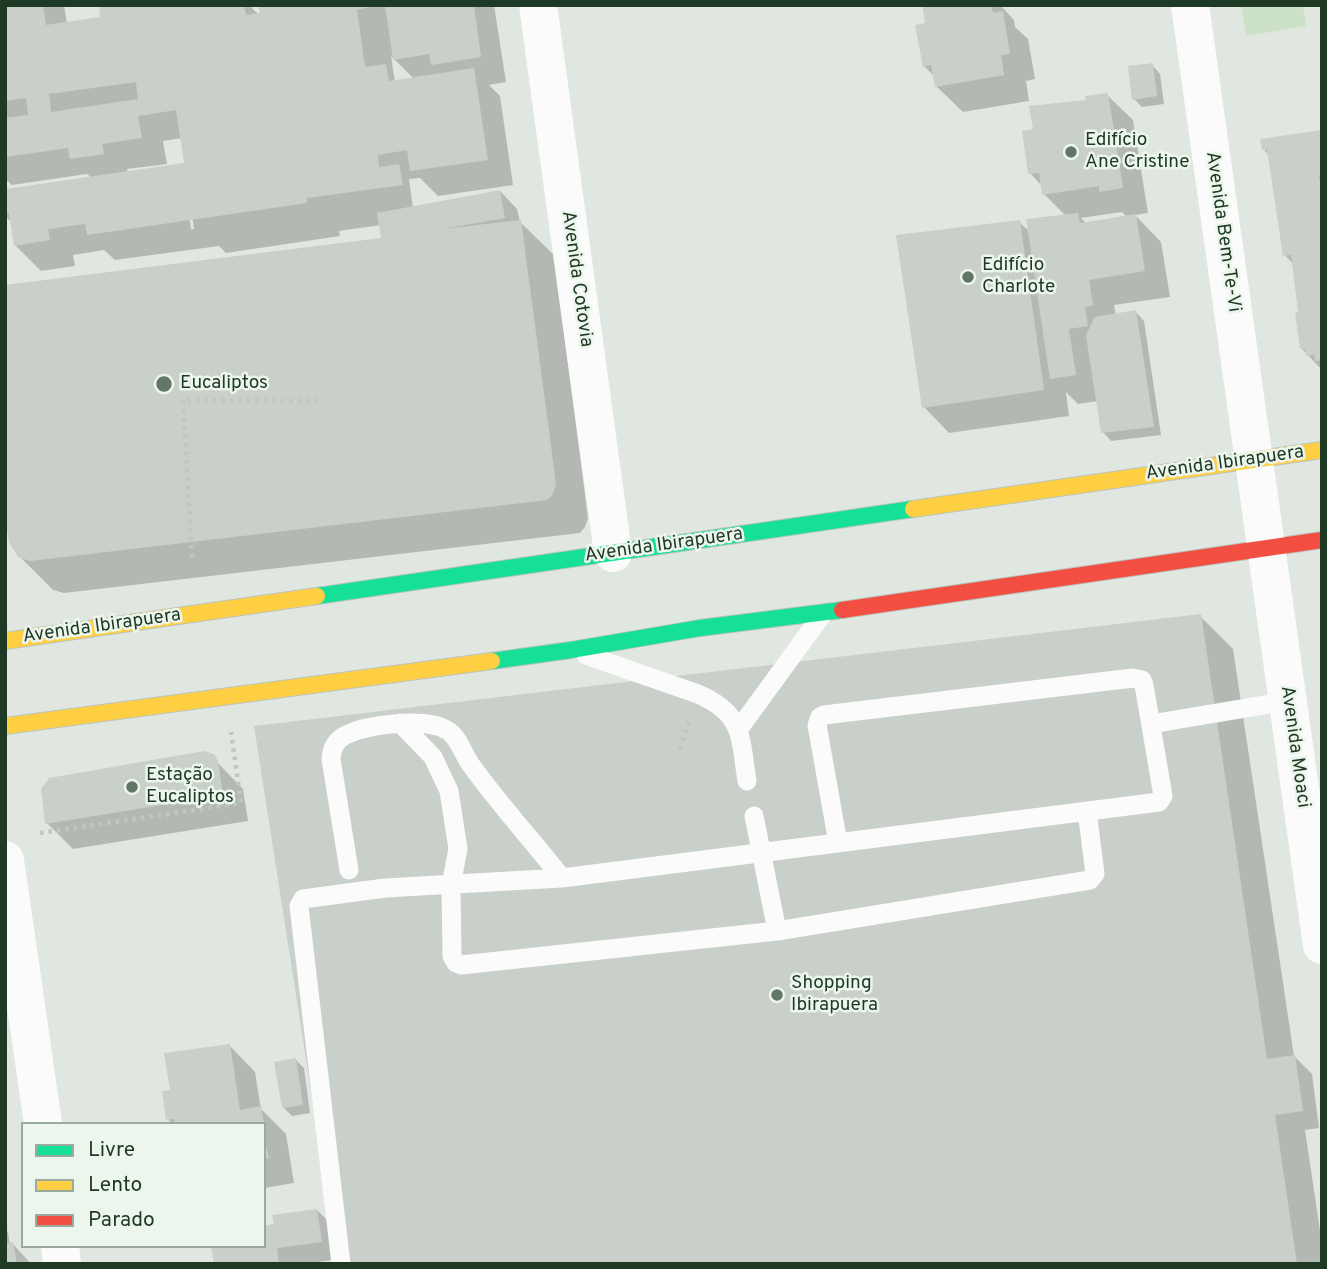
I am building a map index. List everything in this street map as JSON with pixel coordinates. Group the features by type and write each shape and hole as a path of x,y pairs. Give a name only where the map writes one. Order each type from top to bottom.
{"main road":[{"name":"Avenida Ibirapuera","path":"5,641 1322,450"},
{"path":"5,726 571,650 726,624 824,613 1322,540"}],"street":[{"name":"Avenida Cotovia","path":"538,5 613,553"},
{"name":"Avenida Bem-Te-Vi","path":"1190,5 1254,460"},
{"path":"1254,460 1266,548"},
{"name":"Avenida Moaci","path":"1266,548 1288,701 1315,852 1322,945"},
{"path":"5,860 43,1122"}],"lane":[{"path":"738,730 824,613"},
{"path":"571,650 715,701 728,712 738,730 747,781"},
{"path":"341,1264 300,902 305,898 385,888 562,878 761,852 838,843 1087,811 1162,800 1142,680 1133,678 820,717 817,725 838,843"},
{"path":"1151,724 1288,701"},
{"path":"400,723 433,757 449,791 458,849 451,885 452,956 456,963 461,965 777,931 1092,880 1096,874 1087,811"},
{"path":"349,870 331,759 333,747 345,734 400,723 438,726 452,734 472,766 562,878"},
{"path":"754,816 777,931"}],"path":[{"path":"192,557 183,400 318,401"},
{"path":"40,833 241,803 230,727"},
{"path":"72,820 73,828"}],"green space":[{"path":"1241,5 1303,5 1306,26 1246,36"}],"building":[{"path":"5,5 43,5 46,25 100,17 99,5 244,5 246,15 260,13 258,5 377,5 357,10 365,67 386,64 389,81 474,68 488,160 410,171 407,150 378,155 379,167 399,164 403,185 307,198 307,203 87,235 85,224 48,229 50,240 14,246 9,213 5,213 5,189 184,163 176,110 138,116 142,138 102,144 104,154 70,159 68,148 5,157 5,118 28,115 26,98 5,101","holes":["136,82 138,99 51,112 49,94"]},
{"path":"385,5 474,5 481,57 431,65 429,54 393,60"},
{"path":"922,5 991,5 993,13 1003,11 1010,54 1001,55 1004,75 935,87 931,65 923,67 915,25 925,23"},
{"path":"1153,63 1157,96 1132,100 1128,66"},
{"name":"Edifício Ane Cristine","path":"1108,93 1123,188 1099,192 1099,186 1042,195 1039,173 1028,174 1022,131 1033,129 1029,106 1086,100 1085,96"},
{"path":"1322,130 1322,175 1319,175 1322,197 1322,360 1315,361 1314,355 1306,356 1305,349 1300,349 1291,255 1283,256 1267,149 1262,150 1260,139"},
{"name":"Eucaliptos","path":"500,190 505,218 442,229 521,220 556,484 553,494 547,500 30,561 18,557 9,542 5,517 5,285 381,238 377,213"},
{"path":"1078,213 1080,223 1136,214 1145,271 1089,280 1093,305 1085,307 1088,326 1069,329 1076,375 1050,379 1026,219"},
{"path":"1020,220 1044,390 922,408 896,235"},
{"path":"1136,310 1154,427 1101,433 1086,335 1095,317"},
{"name":"Shopping Ibirapuera","path":"1201,614 1267,1059 1295,1055 1303,1111 1275,1115 1297,1264 338,1264 254,726"},
{"name":"Estação Eucaliptos","path":"204,751 214,754 218,761 223,795 45,824 41,789 49,778"},
{"path":"230,1044 240,1110 261,1106 264,1122 166,1120 162,1091 170,1090 164,1053"},
{"path":"296,1058 303,1105 282,1108 274,1062"},
{"path":"317,1209 322,1242 277,1248 279,1264 214,1264 211,1248 266,1248 266,1226 274,1224 272,1215"},
{"path":"13,1242 17,1264 5,1264 5,1244"}],"traffic: fast":[{"path":"317,596 913,509"},
{"path":"492,661 700,628 842,610"}],"traffic: slow":[{"path":"913,509 1322,450"},
{"path":"5,641 317,596"},
{"path":"5,726 492,661"}],"traffic: jam":[{"path":"842,610 1322,540"}],"place":[{"name":"Edifício Ane Cristine","path":"1071,152"},
{"name":"Edifício Charlote","path":"968,277"},
{"name":"Eucaliptos","path":"164,384"},
{"name":"Estação Eucaliptos","path":"132,787"},
{"name":"Shopping Ibirapuera","path":"777,995"}]}
